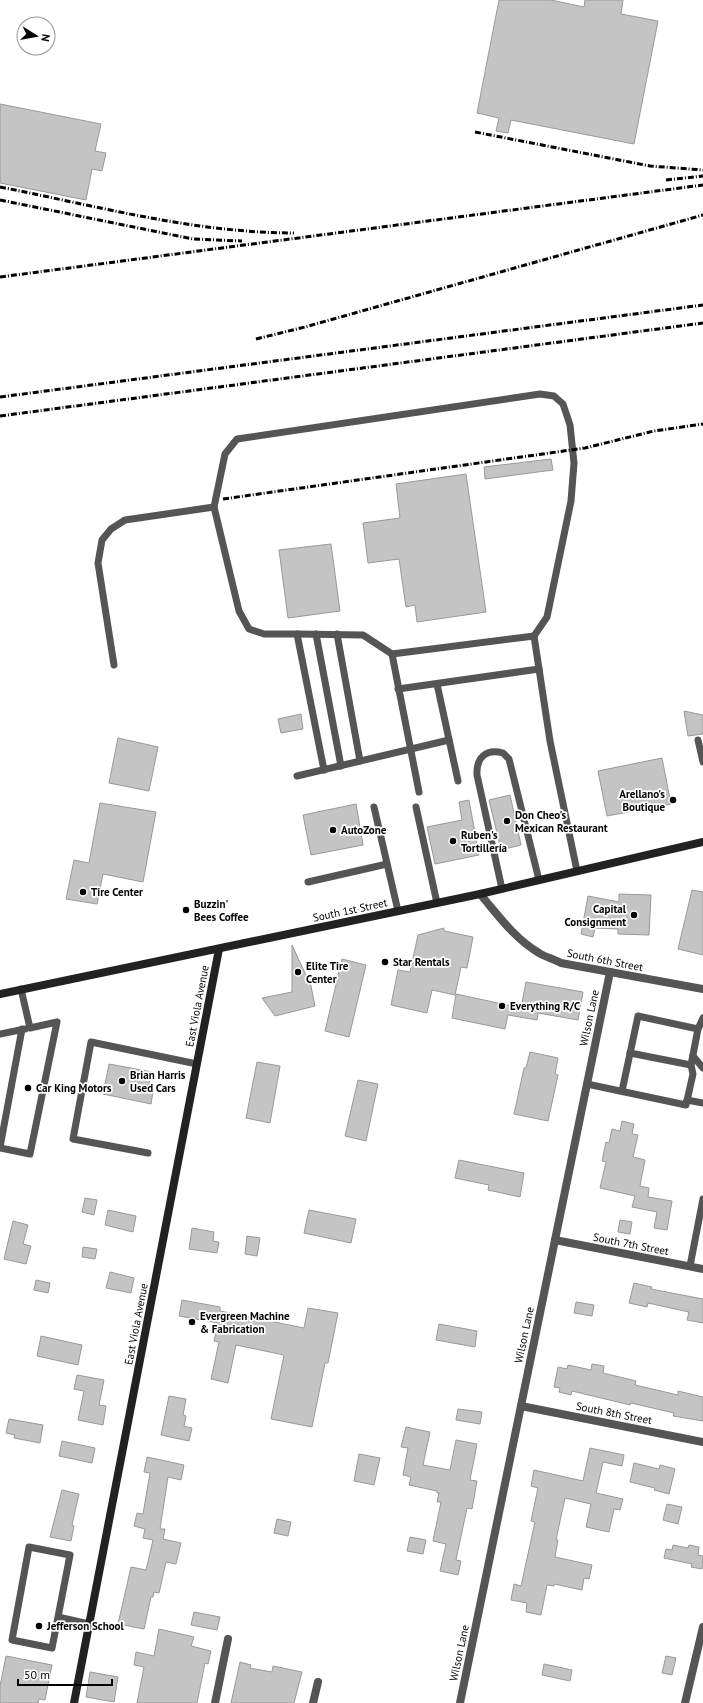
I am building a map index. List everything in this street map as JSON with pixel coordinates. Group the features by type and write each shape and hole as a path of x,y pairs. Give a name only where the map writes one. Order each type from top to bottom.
{"street":[{"name":"South 1st Street","path":"0,994 480,894 703,842"},
{"name":"South 6th Street","path":"480,894 504,923 521,940 539,953 561,963 703,989"},
{"name":"East Viola Avenue","path":"74,1703 219,949"},
{"name":"Wilson Lane","path":"460,1703 610,972"},
{"name":"South 7th Street","path":"555,1240 703,1269"},
{"name":"South 8th Street","path":"521,1406 703,1442"},
{"path":"685,1703 703,1627"},
{"path":"215,1703 228,1639"},
{"path":"313,1703 318,1682"}],"lane":[{"path":"534,636 392,654 363,635 264,634 249,629 239,611 214,508 225,454 237,438 540,394 554,396 563,404 570,425 574,463 571,501 547,617 534,636 550,741 577,871"},
{"path":"114,665 98,564 102,540 111,529 125,520 214,508"},
{"path":"297,634 324,770"},
{"path":"316,634 341,766"},
{"path":"337,634 360,761"},
{"path":"392,654 419,792"},
{"path":"398,689 539,669"},
{"path":"437,684 458,781"},
{"path":"297,776 449,740"},
{"path":"698,740 703,762"},
{"path":"502,889 476,766 484,755 490,752 503,753 509,759 539,880"},
{"path":"374,807 398,911"},
{"path":"416,807 437,903"},
{"path":"308,882 387,864"},
{"path":"0,1034 26,1029 57,1022 30,1154 0,1148 26,1029 21,989"},
{"path":"622,1091 638,1016 698,1029"},
{"path":"587,1084 686,1105 693,1074 691,1065 698,1029 703,1018"},
{"path":"148,1153 73,1139 91,1042 197,1064"},
{"path":"630,1053 691,1065"},
{"path":"693,1056 703,1068"},
{"path":"687,1100 703,1103"},
{"path":"690,1266 703,1199"},
{"path":"29,1547 70,1555 58,1618 52,1648 12,1640 29,1547"},
{"path":"58,1618 89,1624"}],"building":[{"path":"499,0 551,0 584,7 585,0 623,0 621,14 658,21 634,144 511,120 508,133 496,131 499,118 477,113"},
{"path":"0,104 101,124 95,151 106,153 102,171 92,169 86,200 0,183"},
{"path":"551,459 553,470 485,479 484,467"},
{"path":"466,474 486,612 417,622 415,605 406,607 399,559 368,563 363,523 400,518 396,484"},
{"path":"331,544 340,611 288,618 279,550"},
{"path":"684,711 703,715 703,734 688,736"},
{"path":"301,714 303,729 281,733 278,719"},
{"path":"118,738 158,747 149,791 109,783"},
{"path":"662,758 671,804 607,816 598,771"},
{"path":"510,795 521,845 501,850 489,800"},
{"name":"Ruben's Tortillería","path":"469,800 479,855 435,864 427,827 462,820 459,802"},
{"path":"100,803 156,812 143,882 103,874 97,904 66,899 74,860 89,863"},
{"name":"AutoZone","path":"356,804 363,845 311,855 303,815"},
{"path":"692,890 703,892 703,955 678,949"},
{"path":"619,894 651,895 649,935 618,934 618,929 595,928 593,937 581,934 588,896 619,902"},
{"path":"444,928 444,931 473,937 467,968 461,967 455,995 432,990 427,1013 391,1005 398,970 410,972 418,935"},
{"name":"Elite Tire Center","path":"292,945 311,986 315,1006 275,1016 262,998 292,992"},
{"path":"342,959 366,965 349,1037 325,1031"},
{"path":"526,982 583,992 578,1020 538,1013 537,1020 508,1015 505,1029 452,1018 456,994 521,1008"},
{"path":"530,1052 558,1058 555,1074 558,1075 548,1121 514,1114 524,1068 526,1068"},
{"path":"257,1062 280,1066 270,1123 246,1118"},
{"path":"109,1064 152,1072 149,1085 154,1086 151,1104 103,1094"},
{"path":"358,1080 378,1084 366,1141 345,1136"},
{"path":"622,1121 634,1124 632,1134 638,1135 633,1157 645,1160 640,1186 649,1188 648,1197 672,1201 667,1230 654,1228 657,1212 632,1207 635,1196 600,1188 606,1162 602,1161 606,1142 609,1143 612,1129 620,1131"},
{"path":"459,1160 524,1173 520,1197 488,1190 489,1185 455,1178"},
{"path":"85,1198 97,1200 94,1215 82,1212"},
{"path":"108,1210 136,1216 133,1232 105,1225"},
{"path":"309,1210 356,1219 351,1243 304,1233"},
{"path":"620,1220 632,1222 630,1234 618,1232"},
{"path":"13,1221 28,1225 23,1244 31,1246 26,1264 4,1259"},
{"path":"192,1228 214,1232 213,1241 219,1242 217,1253 189,1249"},
{"path":"247,1236 260,1238 257,1256 245,1254"},
{"path":"83,1247 97,1249 95,1259 82,1257"},
{"path":"110,1272 134,1278 131,1293 106,1288"},
{"path":"36,1280 50,1283 48,1293 34,1290"},
{"path":"634,1283 652,1287 651,1289 703,1299 703,1323 687,1320 689,1312 648,1303 647,1307 629,1303"},
{"path":"182,1300 220,1307 220,1311 304,1328 308,1308 338,1313 328,1363 325,1363 312,1427 271,1419 284,1355 236,1345 228,1383 211,1379 219,1342 214,1341 218,1323 179,1316"},
{"path":"576,1302 594,1305 592,1316 574,1313"},
{"path":"439,1324 477,1331 475,1347 436,1340"},
{"path":"41,1336 82,1345 78,1365 37,1356"},
{"path":"592,1364 604,1366 603,1373 636,1381 635,1385 678,1395 678,1391 703,1397 703,1421 673,1416 674,1413 631,1403 630,1405 572,1391 571,1395 559,1392 560,1388 554,1387 558,1367 567,1369 568,1365 591,1370"},
{"path":"77,1375 104,1380 99,1405 106,1406 103,1425 78,1420 84,1391 74,1389"},
{"path":"169,1396 186,1399 183,1415 186,1416 184,1426 192,1428 189,1441 161,1435"},
{"path":"458,1409 482,1412 480,1424 456,1420"},
{"path":"9,1419 43,1425 40,1443 14,1438 15,1435 6,1433"},
{"path":"406,1427 430,1432 423,1465 450,1470 456,1440 477,1444 470,1480 477,1481 472,1509 467,1508 456,1560 461,1561 458,1575 440,1571 446,1544 433,1541 441,1502 437,1502 439,1493 437,1493 437,1491 409,1485 411,1477 403,1475 408,1448 401,1447"},
{"path":"62,1441 95,1448 92,1463 59,1456"},
{"path":"590,1448 624,1455 622,1466 603,1462 596,1493 623,1499 620,1510 614,1509 609,1532 586,1527 591,1504 565,1498 556,1540 558,1540 555,1557 592,1565 589,1579 584,1578 582,1590 554,1584 554,1586 547,1585 541,1615 526,1612 527,1603 511,1600 514,1584 521,1586 535,1522 531,1521 538,1488 531,1486 534,1470 583,1481"},
{"path":"359,1454 380,1458 374,1485 354,1481"},
{"path":"147,1457 184,1465 181,1480 168,1477 160,1529 165,1529 163,1539 181,1543 176,1564 166,1562 159,1593 154,1592 153,1597 151,1597 144,1629 118,1624 131,1567 146,1570 153,1540 143,1538 145,1529 134,1526 137,1513 143,1514 150,1473 144,1472"},
{"path":"634,1463 659,1469 660,1465 675,1469 669,1494 654,1490 655,1488 630,1482"},
{"path":"62,1490 79,1494 72,1525 74,1526 71,1541 50,1537"},
{"path":"667,1504 682,1507 678,1524 663,1520"},
{"path":"277,1519 291,1522 288,1536 274,1533"},
{"path":"410,1537 426,1540 423,1554 407,1551"},
{"path":"673,1545 688,1548 689,1545 699,1547 698,1555 703,1556 702,1569 691,1567 692,1564 664,1558 666,1549 672,1550"},
{"path":"194,1612 220,1617 217,1630 191,1625"},
{"path":"159,1629 194,1637 191,1646 211,1651 208,1664 205,1663 197,1703 137,1703 144,1667 134,1665 136,1652 154,1656"},
{"path":"6,1656 52,1665 45,1700 39,1699 38,1703 0,1703 0,1686"},
{"path":"666,1656 676,1658 672,1675 662,1673"},
{"path":"240,1662 251,1665 250,1668 272,1672 273,1666 302,1672 294,1703 231,1703"},
{"path":"544,1664 572,1670 570,1681 542,1675"},
{"path":"90,1672 118,1677 114,1702 86,1697"}],"railway":[{"path":"475,132 650,166 703,170"},
{"path":"666,180 703,176"},
{"path":"0,277 703,185"},
{"path":"0,187 110,210 183,223 257,232 294,233"},
{"path":"0,200 193,239 242,241"},
{"path":"256,339 305,327 703,215"},
{"path":"0,397 703,305"},
{"path":"0,416 703,323"},
{"path":"223,499 585,448 654,431 703,424"}],"place":[{"name":"Arellano's Boutique","path":"673,800"},
{"name":"Don Cheo's Mexican Restaurant","path":"507,821"},
{"name":"AutoZone","path":"333,830"},
{"name":"Ruben's Tortillería","path":"453,841"},
{"name":"Tire Center","path":"83,892"},
{"name":"Buzzin' Bees Coffee","path":"186,910"},
{"name":"Capital Consignment","path":"634,915"},
{"name":"Star Rentals","path":"385,962"},
{"name":"Elite Tire Center","path":"298,972"},
{"name":"Everything R/C","path":"502,1006"},
{"name":"Brian Harris Used Cars","path":"122,1081"},
{"name":"Car King Motors","path":"28,1088"},
{"name":"Evergreen Machine & Fabrication","path":"192,1322"},
{"name":"Jefferson School","path":"39,1626"}]}
